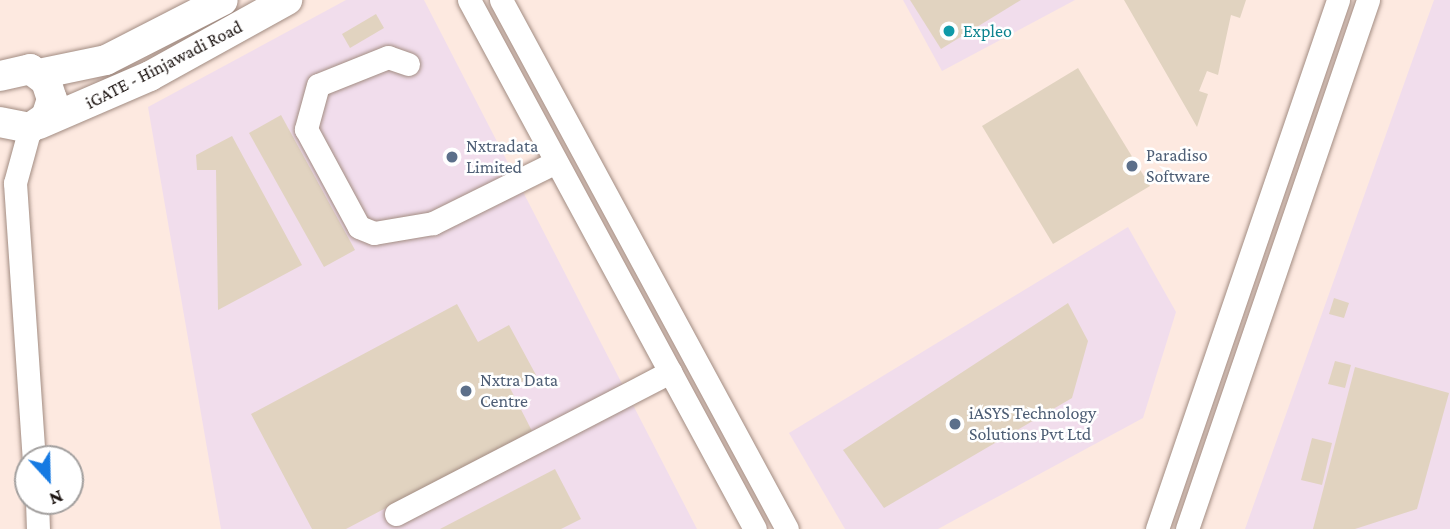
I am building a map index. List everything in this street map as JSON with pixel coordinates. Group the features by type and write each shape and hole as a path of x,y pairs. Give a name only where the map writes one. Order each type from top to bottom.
{"main road":[{"name":"iGATE - Hinjawadi Road","path":"15,67 106,60 223,0"},
{"name":"iGATE - Hinjawadi Road","path":"34,126 150,76 287,0"},
{"path":"0,122 34,126 52,99 15,67"}],"street":[{"path":"468,0 755,529"},
{"path":"501,0 787,529"},
{"path":"1157,529 1338,0"},
{"path":"1187,529 1368,0"},
{"path":"408,64 388,57 318,85 306,129 359,227 374,233 421,227 556,162"},
{"path":"10,180 34,126"},
{"path":"0,129 10,180 33,445"},
{"path":"396,514 670,372"}],"shaded area":[{"path":"346,0 424,0 697,529 221,529 148,107"},
{"path":"903,0 1075,0 942,71"},
{"path":"1434,0 1450,0 1450,529 1245,529"},
{"name":"iASYS Technology Solutions Pvt Ltd","path":"1128,227 1176,312 1143,418 938,529 845,529 789,433"}],"building":[{"name":"Expleo","path":"910,0 1021,0 941,49"},
{"path":"1124,0 1246,0 1240,18 1231,15 1218,75 1207,71 1199,91 1208,94 1197,127"},
{"path":"376,14 384,28 350,48 342,34"},
{"path":"1078,68 1150,186 1053,244 982,126"},
{"path":"281,115 355,250 324,267 249,133"},
{"path":"232,136 302,265 218,310 216,170 197,170 196,155"},
{"path":"1334,298 1349,303 1344,318 1329,314"},
{"name":"iASYS Technology Solutions Pvt Ltd","path":"1068,303 1088,341 1072,398 884,508 843,450"},
{"path":"457,304 478,342 509,325 536,375 510,388 532,431 346,529 312,529 251,414"},
{"path":"1335,361 1351,365 1345,388 1328,384"},
{"path":"1355,367 1449,393 1417,509 1355,529 1313,529"},
{"path":"1312,438 1332,443 1322,485 1301,480"},
{"path":"555,469 581,519 561,529 440,529"}],"place":[{"name":"Expleo","path":"949,31"},
{"name":"Nxtradata Limited","path":"452,157"},
{"name":"Paradiso Software","path":"1132,166"},
{"name":"Nxtra Data Centre","path":"466,391"},
{"name":"iASYS Technology Solutions Pvt Ltd","path":"955,424"}]}
